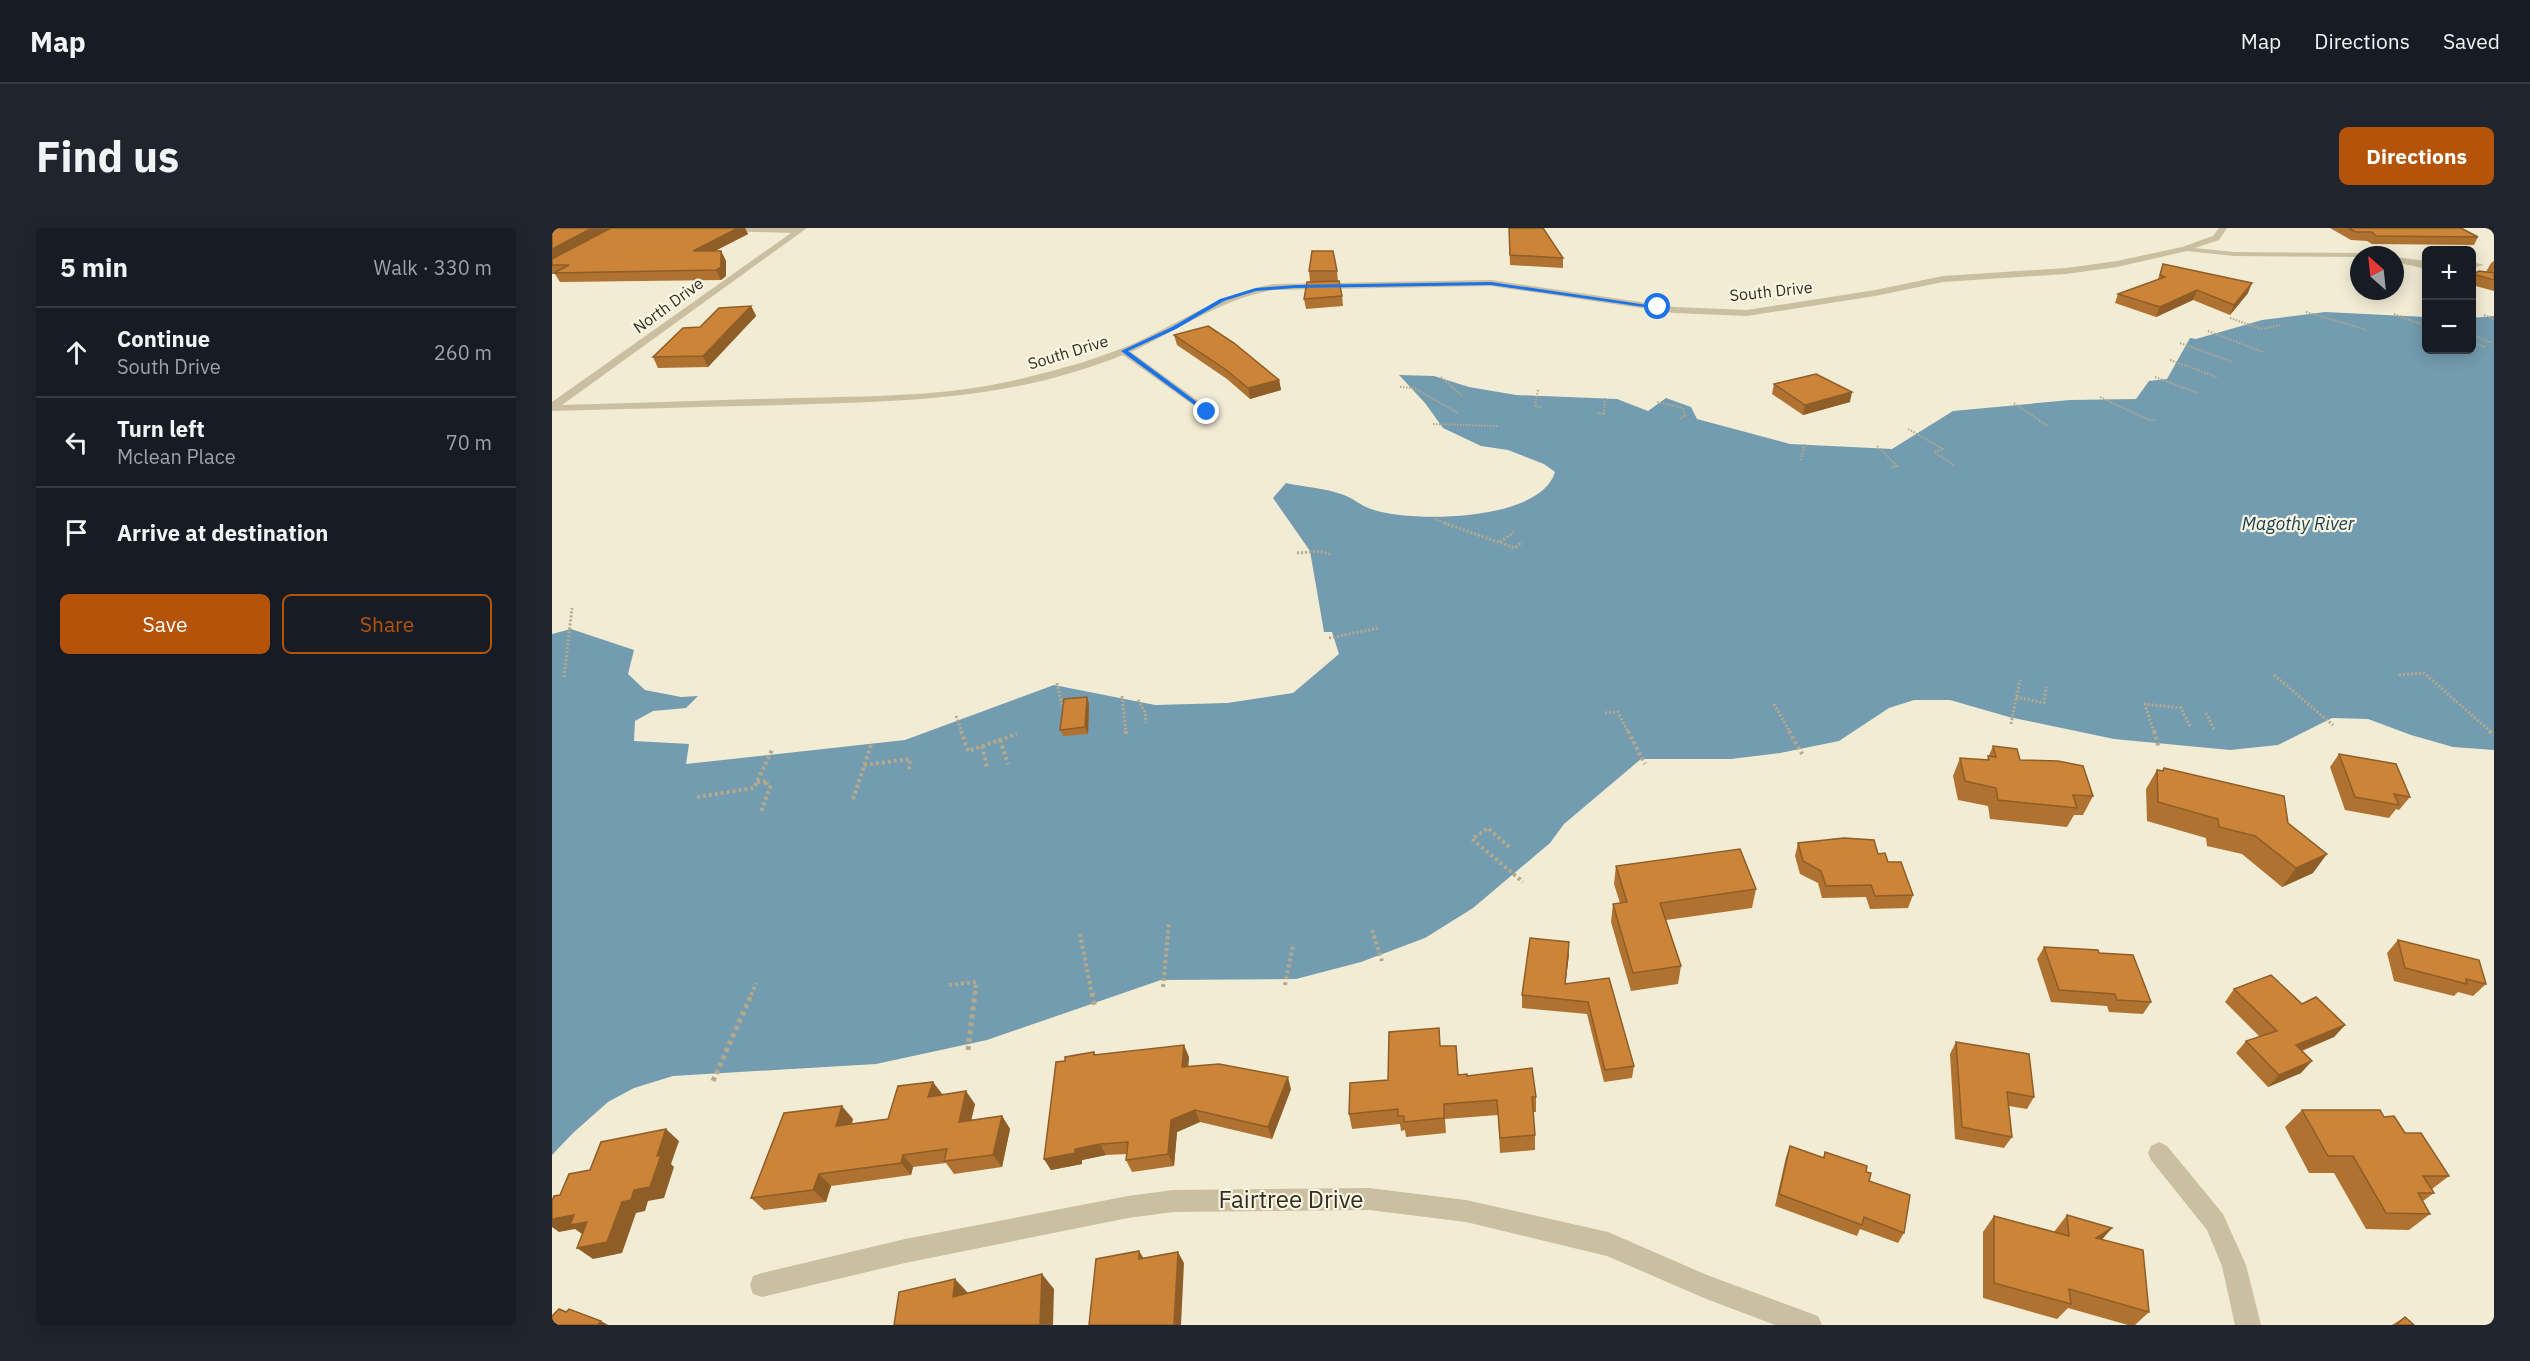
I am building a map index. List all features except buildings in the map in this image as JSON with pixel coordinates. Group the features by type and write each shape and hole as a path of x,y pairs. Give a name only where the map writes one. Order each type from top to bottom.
{"street":[{"path":"692,228 801,230"},
{"path":"2184,249 2217,238 2223,228"},
{"name":"North Drive","path":"552,407 801,230"},
{"path":"2184,249 2234,254 2350,255"},
{"name":"South Drive","path":"552,407 929,398 971,394 1124,351 1174,328 1222,300 1247,291 1275,287 1491,283 1674,310 1747,313 1875,293 1943,279 2066,271 2117,264 2184,249"},
{"path":"2404,262 2422,264"},
{"path":"1124,351 1207,412"},
{"path":"2159,1153 2215,1222 2234,1265 2248,1325"},
{"name":"Fairtree Drive","path":"762,1285 916,1248 1128,1207 1173,1201 1369,1199 1466,1211 1608,1244 1704,1286 1809,1325"}],"path":[{"path":"2306,312 2367,330"},
{"path":"2394,314 2422,324"},
{"path":"2484,315 2494,319"},
{"path":"2230,318 2261,329 2282,325"},
{"path":"2208,331 2264,352"},
{"path":"2476,337 2492,343"},
{"path":"2180,343 2233,362"},
{"path":"2231,345 2239,343"},
{"path":"2476,344 2485,347"},
{"path":"2170,360 2217,377"},
{"path":"1441,376 1462,396"},
{"path":"2155,377 2198,393"},
{"path":"1400,387 1414,387 1458,412"},
{"path":"1538,390 1535,406 1541,407"},
{"path":"1599,413 1604,414 1605,398"},
{"path":"2100,398 2151,421 2157,419"},
{"path":"1657,402 1683,408 1685,416 1679,419"},
{"path":"2014,403 2049,427"},
{"path":"1433,424 1498,426"},
{"path":"1908,429 1943,449 1934,452 1954,465"},
{"path":"1801,460 1805,443"},
{"path":"1877,446 1897,466"},
{"path":"1891,466 1902,465"},
{"path":"1434,519 1515,548 1522,542"},
{"path":"1500,543 1514,532"},
{"path":"1297,553 1320,551 1332,555"},
{"path":"564,677 572,608"},
{"path":"1329,638 1379,628"},
{"path":"2399,675 2424,674 2494,735"},
{"path":"2274,675 2333,725"},
{"path":"2011,724 2020,680"},
{"path":"1057,683 1062,706"},
{"path":"2016,697 2044,703 2046,687"},
{"path":"1122,696 1126,734"},
{"path":"1138,700 1145,712 1146,723"},
{"path":"1773,704 1802,754"},
{"path":"2159,748 2145,704 2181,708 2190,726"},
{"path":"1605,713 1618,712 1645,764"},
{"path":"2206,713 2214,729"},
{"path":"956,716 968,751 1017,734"},
{"path":"1000,740 1008,764"},
{"path":"853,799 872,742"},
{"path":"981,746 987,768"},
{"path":"697,797 754,788 772,750"},
{"path":"864,765 910,759 909,769"},
{"path":"757,782 768,781 766,784 770,787 760,812"},
{"path":"1509,847 1488,828 1472,839 1523,882"},
{"path":"1163,987 1169,922"},
{"path":"1372,930 1382,961"},
{"path":"1080,934 1095,1008"},
{"path":"1285,985 1293,945"},
{"path":"949,985 976,982 968,1050"},
{"path":"713,1082 756,983"}],"water":[{"name":"Magothy River","path":"2325,312 2422,317 2422,354 2476,354 2476,318 2494,316 2494,750 2453,747 2368,719 2332,718 2278,745 2230,750 2114,739 2009,717 1950,700 1914,700 1889,708 1839,741 1780,753 1731,759 1641,759 1564,824 1550,843 1473,908 1425,938 1361,962 1296,979 1161,980 987,1040 876,1064 673,1076 634,1088 608,1102 552,1155 552,634 571,629 634,650 628,674 645,690 681,697 698,696 686,708 653,711 635,721 634,741 689,744 686,764 905,740 1054,685 1155,705 1227,703 1293,693 1339,654 1332,632 1324,632 1310,551 1273,498 1286,483 1345,495 1370,509 1393,514 1445,517 1502,509 1526,500 1545,488 1555,472 1544,464 1508,450 1481,446 1443,428 1425,403 1399,375 1434,376 1469,387 1516,395 1617,399 1648,411 1666,398 1691,407 1697,419 1790,444 1892,449 1953,411 2070,400 2136,399 2149,381 2167,379 2190,338 2196,339 2262,320"}],"route":[{"path":"1207,412 1124,351 1174,328 1222,300 1256,289 1295,286 1491,283 1658,307"}]}
